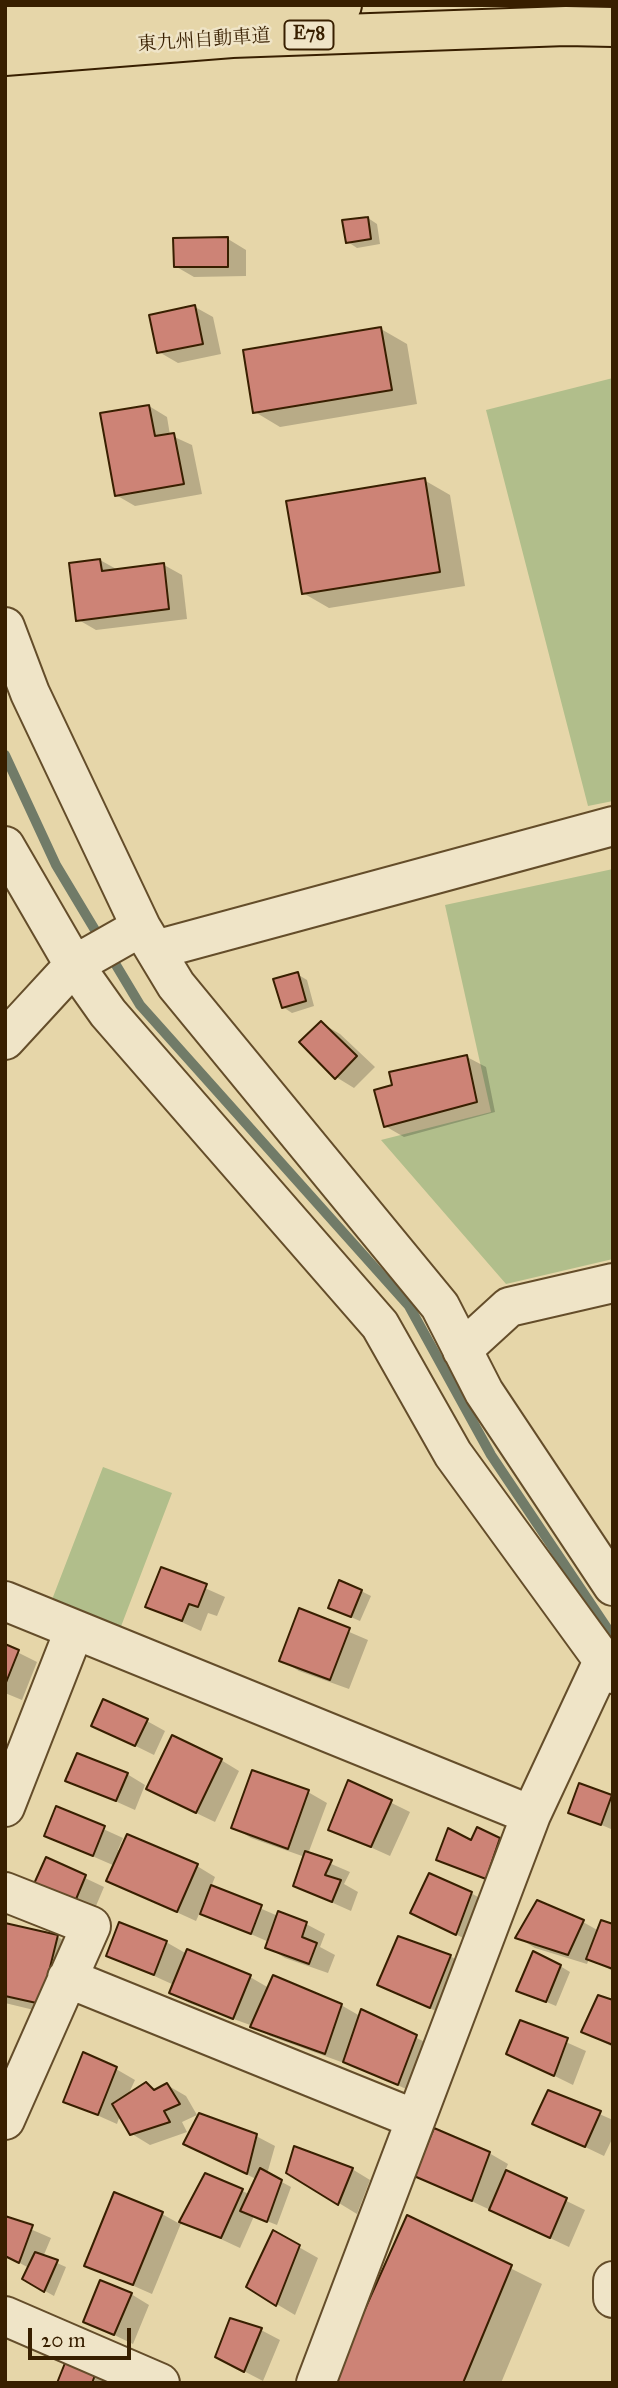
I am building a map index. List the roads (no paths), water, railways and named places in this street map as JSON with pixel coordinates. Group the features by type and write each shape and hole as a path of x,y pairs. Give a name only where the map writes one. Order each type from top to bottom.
{"highway":[{"name":"東九州自動車道","path":"5,22 342,5"},
{"name":"東九州自動車道","path":"5,56 232,38 566,26 613,27"},
{"path":"5,72 397,32"}],"street":[{"path":"5,627 30,693 148,939 201,1017 440,1306 511,1437 613,1586"},
{"path":"5,1040 74,965 148,939 613,826"},
{"path":"5,846 74,965 108,1013 380,1325 453,1454 608,1667 531,1815 316,2383"},
{"path":"462,1350 509,1307 613,1283"},
{"path":"5,1601 531,1815"},
{"path":"5,1807 74,1630"},
{"path":"5,1892 91,1926 5,2120"},
{"path":"67,1978 415,2119"},
{"path":"613,2281 613,2298"},
{"path":"5,2316 160,2383"}],"waterway":[{"path":"5,755 56,865 140,1005 409,1306 491,1455 613,1637"}]}
